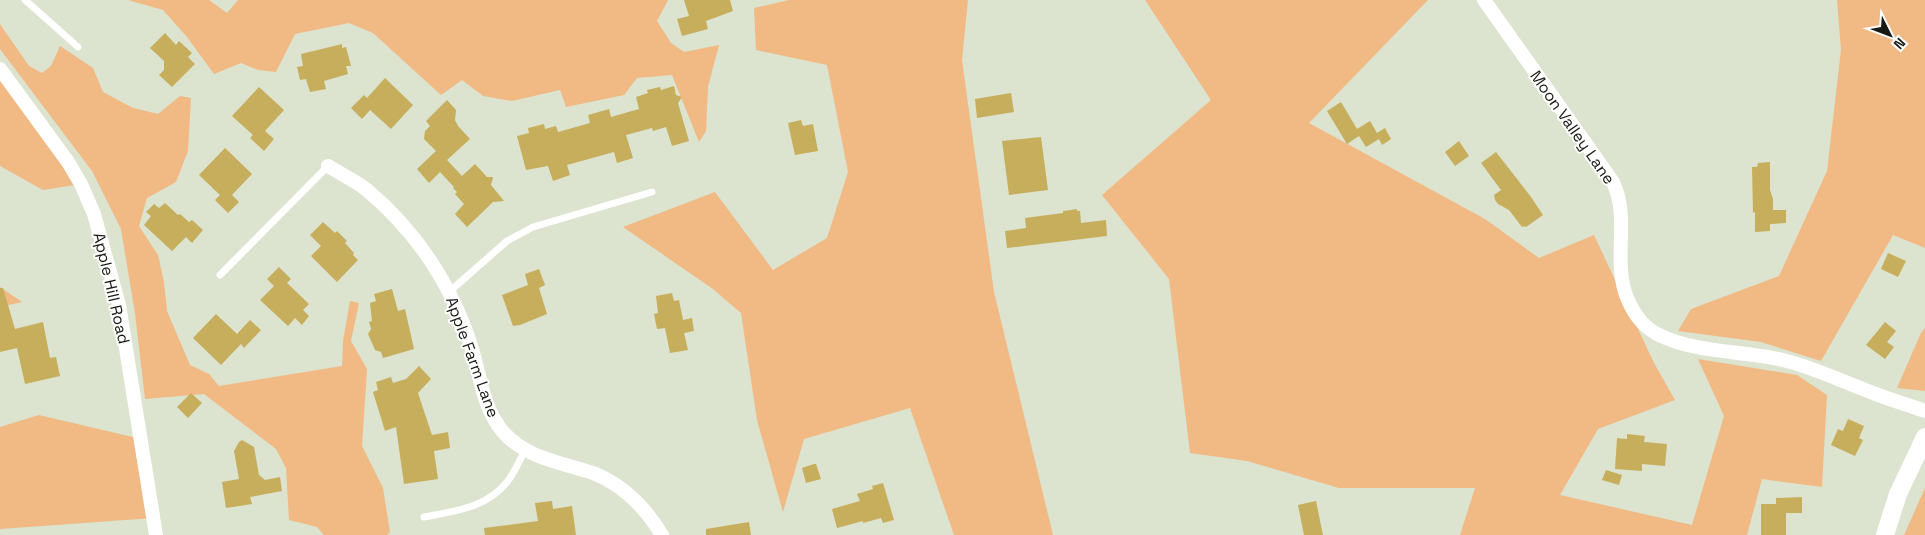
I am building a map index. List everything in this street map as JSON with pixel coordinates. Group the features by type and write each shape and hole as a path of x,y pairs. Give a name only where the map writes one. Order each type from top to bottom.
{"street":[{"name":"Moon Valley Lane","path":"1484,0 1617,190 1620,209 1620,281 1628,302 1645,325 1655,333 1696,348 1754,354 1783,360 1925,411"},
{"name":"Apple Hill Road","path":"0,69 68,162 81,184 94,214 119,305 156,535"},
{"name":"Apple Farm Lane","path":"328,166 366,189 395,216 420,246 449,292 463,323 487,406 505,434 525,450 545,460 596,475 622,489 641,506 662,535"},
{"path":"1885,535 1898,494 1925,438"}],"lane":[{"path":"25,0 78,47"},
{"path":"220,275 328,166"},
{"path":"449,292 507,241 533,227 652,192"},
{"path":"424,517 468,509 490,500 508,481 525,450"}],"shaded area":[{"path":"128,0 209,0 227,13 238,0 668,0 657,21 671,43 684,52 719,45 708,87 706,131 699,142 672,75 637,78 624,95 566,107 560,90 512,101 483,96 462,80 441,95 373,33 349,23 295,34 276,72 258,70 241,63 214,74 187,37 163,10"},
{"path":"789,0 968,0 962,60 994,292 1053,535 954,535 910,408 804,439 783,512 757,420 741,313 713,289 623,227 715,192 773,270 827,238 848,172 827,65 756,50 754,8"},
{"path":"1145,0 1428,0 1309,123 1485,219 1539,258 1594,235 1654,363 1675,400 1598,429 1560,495 1692,525 1724,416 1698,359 1797,375 1827,395 1822,487 1762,479 1747,535 1460,535 1475,488 1339,488 1247,461 1190,453 1169,279 1102,195 1211,100"},
{"path":"1837,0 1925,0 1925,248 1893,235 1821,361 1761,342 1678,331 1691,309 1779,276 1827,171 1841,50"},
{"path":"0,24 29,66 42,73 51,66 60,46 93,68 103,92 133,108 158,114 180,96 191,98 188,151 176,182 147,198 139,226 158,255 164,282 167,311 190,365 209,374 219,386 342,366 343,341 350,301 359,303 351,341 367,369 362,446 383,488 390,532 387,535 324,535 317,527 289,520 286,468 276,449 204,394 145,399 135,313 121,229 92,171 0,49"},
{"path":"0,69 81,184 43,190 0,166"},
{"path":"0,287 22,302 0,307"},
{"path":"1925,328 1925,391 1897,388 1921,333"},
{"path":"39,415 141,439 153,518 0,529 0,427"},
{"path":"1925,488 1925,535 1904,535"}],"building":[{"path":"684,0 730,0 733,11 706,21 708,29 682,36 677,19 689,16"},
{"path":"165,33 176,45 179,41 192,53 188,57 195,64 172,87 159,75 164,70 164,61 150,48"},
{"path":"342,44 342,48 346,47 351,66 346,66 348,74 324,81 326,89 310,92 306,79 300,80 297,67 303,66 301,54"},
{"path":"385,78 413,105 391,129 370,110 362,119 351,108 364,95 367,98"},
{"path":"674,86 676,95 682,97 678,103 689,141 672,146 666,127 653,131 652,128 626,135 633,158 617,163 614,152 567,165 570,175 553,181 548,166 526,170 517,136 529,133 528,128 544,124 545,129 556,126 558,132 590,123 588,115 609,109 611,117 639,109 636,97 648,93 647,90 660,87 661,90"},
{"path":"259,87 284,110 265,131 274,139 264,151 250,138 253,135 232,116"},
{"path":"1011,93 1014,112 977,118 975,99"},
{"path":"447,100 456,110 455,120 458,126 470,139 447,160 462,176 475,164 487,177 493,177 491,185 504,201 493,202 467,227 455,214 464,204 455,194 457,192 454,187 440,172 429,183 417,169 436,151 424,139 425,131 430,126 426,121"},
{"path":"1341,102 1357,129 1370,121 1377,133 1385,128 1391,139 1382,145 1379,139 1366,147 1359,136 1347,144 1327,111"},
{"path":"801,120 803,126 813,124 818,151 795,155 788,123"},
{"path":"1041,137 1048,190 1009,195 1002,141"},
{"path":"1459,141 1469,156 1455,166 1445,152"},
{"path":"225,148 252,174 232,195 239,202 228,213 215,200 220,195 199,175"},
{"path":"1496,152 1543,215 1526,227 1522,227 1509,210 1498,204 1495,200 1494,195 1501,190 1481,163"},
{"path":"1770,162 1770,190 1773,199 1773,210 1786,210 1786,223 1770,224 1770,231 1755,232 1752,167 1757,167 1758,163"},
{"path":"165,203 178,215 180,214 189,222 192,220 203,230 192,243 186,237 172,251 144,225 151,216 146,212 154,204 159,208"},
{"path":"1077,209 1077,211 1080,211 1081,223 1106,220 1107,236 1007,248 1005,231 1026,228 1025,218 1063,213 1063,211"},
{"path":"323,222 335,233 337,231 347,241 345,243 358,260 337,282 311,256 321,246 310,235"},
{"path":"1888,253 1906,261 1898,277 1881,269"},
{"path":"279,267 291,279 287,283 309,304 303,310 309,316 302,325 295,318 288,326 260,300 274,286 267,279"},
{"path":"539,269 545,285 539,288 547,314 513,326 502,295 528,285 525,274"},
{"path":"0,288 3,288 15,329 43,322 50,358 56,357 60,376 25,384 17,348 0,352"},
{"path":"392,289 398,311 405,309 414,349 383,358 381,352 375,350 368,334 371,329 369,322 372,321 370,303 376,301 374,294"},
{"path":"672,293 674,301 679,300 683,320 692,318 694,331 684,333 688,350 670,353 665,328 657,329 654,314 658,313 656,296"},
{"path":"216,314 237,334 250,320 261,330 244,348 241,344 221,365 193,338"},
{"path":"1885,322 1896,331 1887,342 1894,347 1885,359 1866,345"},
{"path":"419,366 431,379 418,393 432,435 448,432 450,448 434,451 438,479 404,484 396,427 385,431 373,392 378,390 376,382 391,377 393,383 406,379"},
{"path":"191,393 202,403 188,418 177,407"},
{"path":"1848,419 1864,426 1859,438 1863,440 1855,456 1831,445 1838,429 1843,431"},
{"path":"1627,434 1645,436 1644,442 1667,444 1665,466 1642,464 1642,471 1615,469 1617,438 1627,439"},
{"path":"242,440 254,447 259,475 265,480 280,477 282,491 250,497 252,504 226,508 222,482 239,479 234,451"},
{"path":"816,464 821,479 806,483 802,468"},
{"path":"1606,470 1622,475 1619,485 1602,480"},
{"path":"883,483 894,520 883,523 881,518 837,528 832,509 860,501 857,494 873,489 872,486"},
{"path":"1802,497 1802,513 1786,513 1786,535 1761,535 1761,504 1776,504 1776,498"},
{"path":"552,501 553,509 572,506 576,535 485,535 484,528 538,521 535,503"},
{"path":"1316,501 1323,535 1304,535 1298,505"},
{"path":"749,522 751,535 706,535 706,529"}]}
